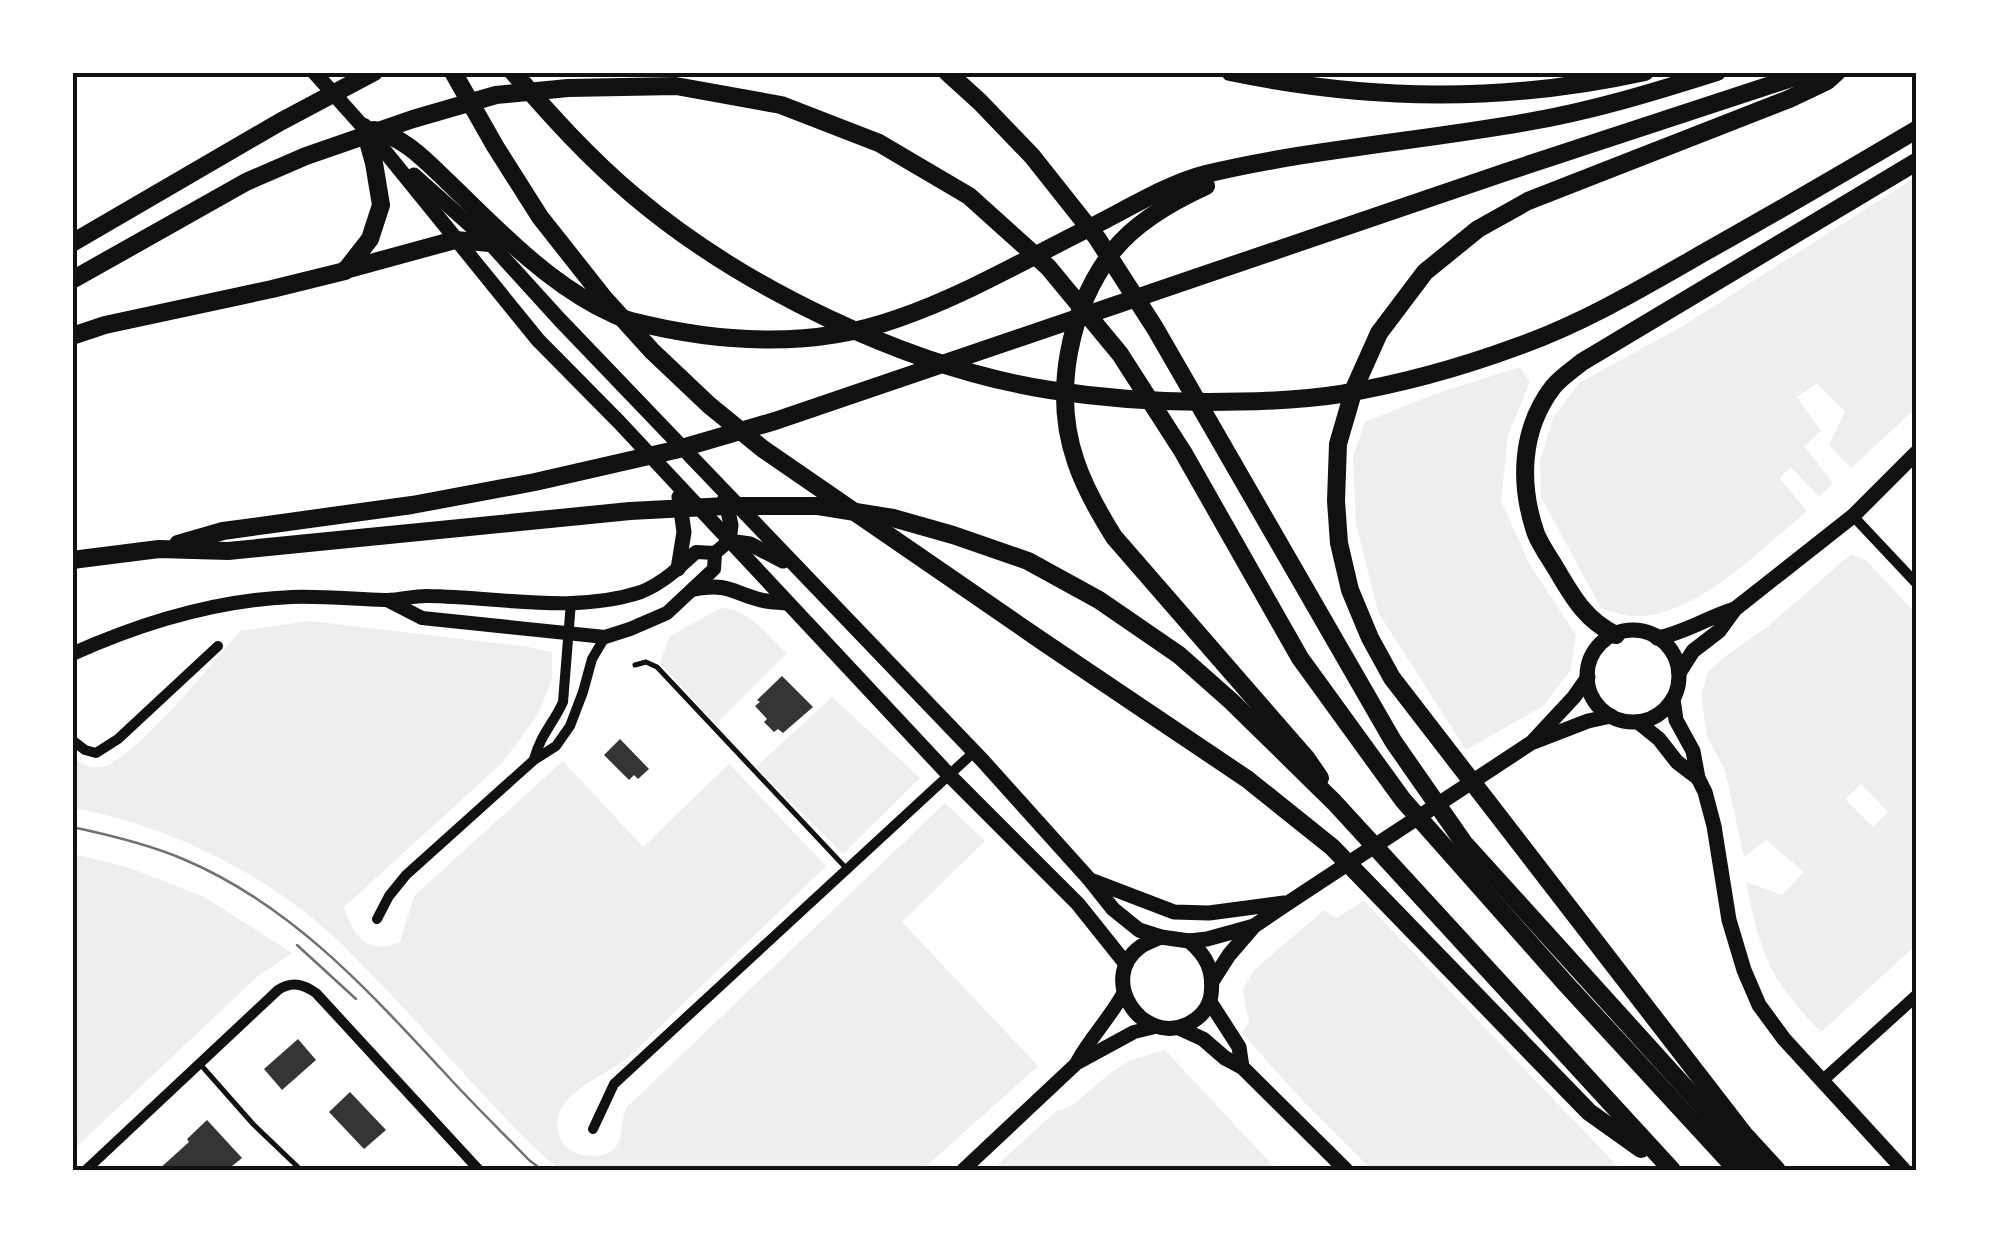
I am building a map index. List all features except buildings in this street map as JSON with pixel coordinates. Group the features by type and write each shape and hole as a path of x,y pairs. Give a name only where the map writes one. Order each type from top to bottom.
{"highway":[{"path":"453,72 540,217 604,298 709,405 764,449 1247,779 1332,847 1589,1112 1670,1169"},
{"path":"513,72 565,133 635,197 700,246 775,292 867,337 963,370 1048,390 1156,402 1252,402 1340,394 1443,371 1518,347 1627,297 1916,130"},
{"path":"946,72 1032,156 1097,238 1155,328 1393,741 1464,842 1760,1170"},
{"path":"1230,72 1364,93 1433,96 1531,91 1645,72"},
{"path":"344,271 370,239 381,205 364,127 407,144 544,273 625,320 685,333 792,339 840,334 897,319 1203,175 1588,110 1717,72"},
{"path":"159,550 223,531 412,505 535,482 692,445 1810,72"},
{"path":"1777,1170 1744,1134 1392,678 1350,590 1336,502 1338,444 1354,389 1379,333 1425,272 1478,229 1528,201 1790,99 1837,72"},
{"path":"72,243 370,74"},
{"path":"72,280 246,182 306,156 413,119 496,96 568,88 676,86 781,105 879,142 968,196 1048,267 1120,354 1184,452 1300,658 1403,800 1565,984 1737,1170"},
{"path":"1616,634 1595,623 1573,598 1537,537 1525,495 1524,460 1535,418 1554,386 1582,362 1916,162"},
{"path":"1242,168 1176,200 1146,220 1114,250 1074,327 1066,374 1066,421 1075,460 1092,502 1114,536 1307,759 1334,802"},
{"path":"72,336 105,325 272,290 455,240 490,242"},
{"path":"72,560 159,550 228,551 611,513 726,506 818,506 894,518 1028,562 1100,600 1179,655 1231,701 1334,802 1670,1169"}],"main road":[{"path":"314,72 384,148 490,242 974,752 1113,908 1140,930 1189,941 1254,926"},
{"path":"384,148 538,340 726,531 788,604 949,775 1078,904 1126,964"},
{"path":"1679,673 1692,651 1718,631 1735,610 1853,516 1916,452"},
{"path":"676,484 684,532 678,569"},
{"path":"388,600 422,618 569,634 606,636 630,630 667,613 714,568 714,553 726,531 723,490"},
{"path":"726,531 798,570"},
{"path":"72,654 180,614 240,602 290,597 388,600 424,596 572,602 617,598 646,590 696,552 714,553"},
{"path":"694,589 730,587 758,599 788,604"},
{"path":"1657,638 1735,610"},
{"path":"1673,699 1658,714 1638,722 1612,716 1596,702 1588,677 1595,651 1616,634 1637,631 1657,638 1672,653 1679,673 1673,699 1676,720 1693,751 1705,792 1729,920 1759,1005 1784,1039 1904,1170"},
{"path":"1532,743 1588,677"},
{"path":"1213,980 1254,926 1288,903 1532,743 1612,716"},
{"path":"1638,722 1698,778"},
{"path":"1090,880 1174,912 1209,913 1288,903"},
{"path":"1156,1027 1136,1015 1123,994 1122,978 1126,964 1138,948 1161,937"},
{"path":"1179,1028 1197,1019 1210,1002 1213,980 1207,958 1189,941"},
{"path":"1077,1063 1123,994"},
{"path":"1210,1002 1238,1047 1242,1067"},
{"path":"962,1170 1077,1063 1134,1032 1156,1027 1179,1028 1203,1039 1242,1067 1346,1170"}],"street":[{"path":"1853,516 1916,583"},
{"path":"534,760 540,739 563,702 572,602"},
{"path":"377,919 406,874 534,760 556,746 570,726 592,659 606,636"},
{"path":"72,740 96,753 118,739 218,646"},
{"path":"592,1129 614,1084 974,752"},
{"path":"86,1170 278,990 294,984 316,993 478,1170"},
{"path":"1822,1081 1916,996"}],"lane":[{"path":"635,665 646,662 657,667 847,869"},
{"path":"200,1064 253,1124 301,1170"}],"shaded area":[{"path":"1916,177 1916,408 1851,468 1829,445 1845,412 1817,383 1797,397 1821,431 1804,446 1833,483 1819,497 1791,467 1779,478 1807,511 1748,562 1678,607 1631,616 1601,608 1541,497 1540,462 1553,418 1579,383 1683,326"},
{"path":"1520,367 1530,382 1508,435 1501,501 1530,565 1576,635 1570,671 1543,706 1466,750 1378,612 1356,524 1353,457 1365,422"},
{"path":"1851,554 1867,561 1916,614 1916,945 1821,1032 1771,968 1746,882 1782,895 1804,872 1766,840 1744,857 1725,770 1707,736 1701,695 1708,672","holes":["1861,784 1888,812 1873,827 1845,799"]},
{"path":"721,608 749,618 787,653 716,724 660,663 670,636"},
{"path":"310,621 552,652 552,680 537,716 502,763 344,907 357,935 371,945 400,942 414,896 563,761 643,847 729,764 826,866 636,1050 565,1103 559,1113 558,1130 571,1151 593,1156 612,1151 620,1138 628,1106 945,803 985,841 902,922 1038,1066 922,1170 559,1170 348,950 303,911 243,870 177,838 73,808 73,757 85,765 101,767 133,748 240,631"},
{"path":"832,697 920,778 843,854 756,767"},
{"path":"73,854 127,867 204,897 292,953 258,976 73,1150"},
{"path":"1364,901 1621,1170 1372,1170 1303,1101 1242,1033 1249,1022 1243,990 1254,970 1324,910 1336,918"},
{"path":"1165,1050 1277,1170 992,1170 1055,1112 1073,1105 1110,1073 1131,1060"}],"tram line":[{"path":"72,827 129,840 183,859 258,899 355,979 542,1170"},
{"path":"297,945 356,999"}]}
